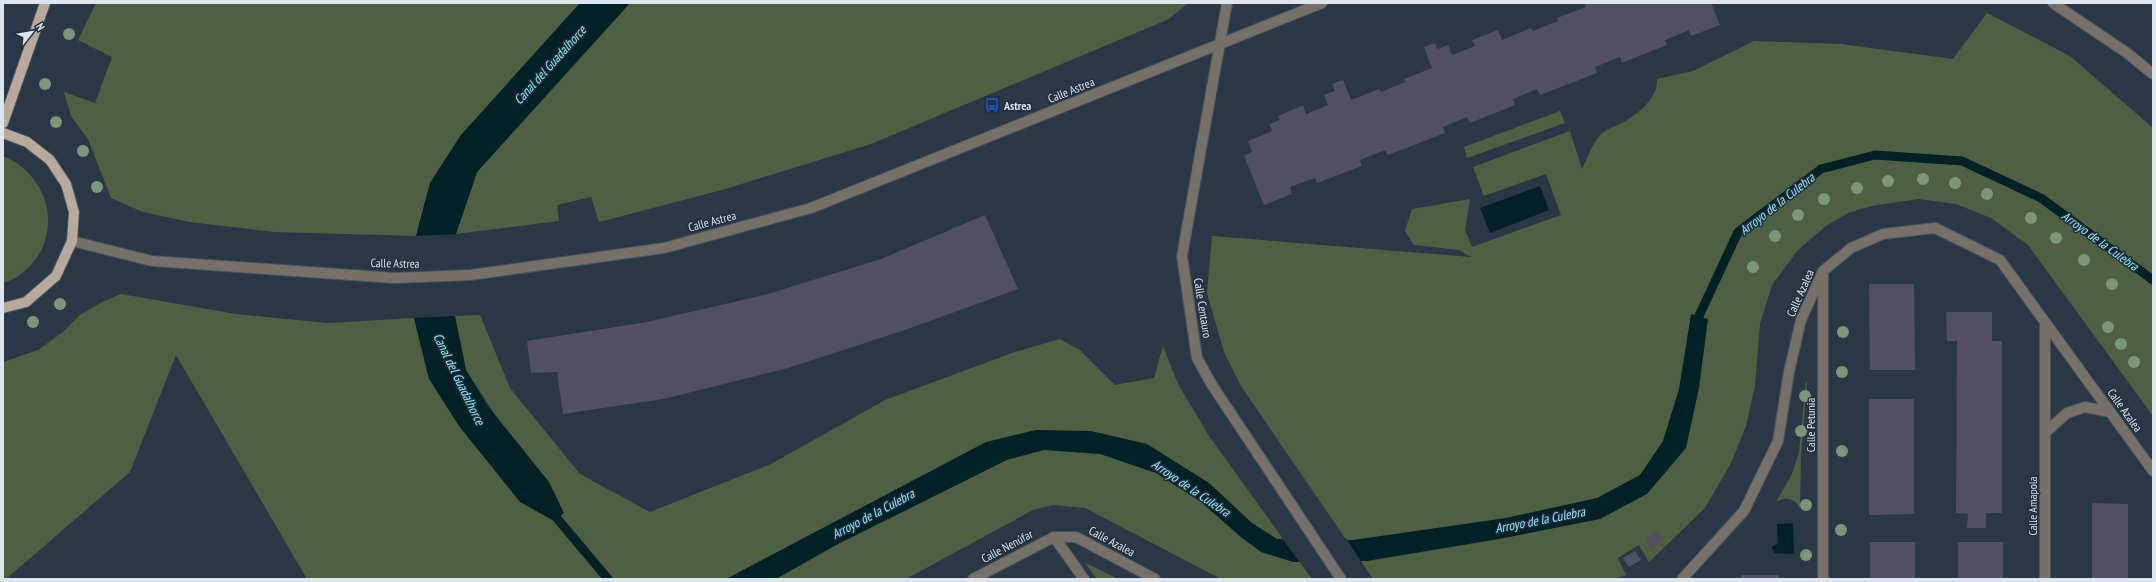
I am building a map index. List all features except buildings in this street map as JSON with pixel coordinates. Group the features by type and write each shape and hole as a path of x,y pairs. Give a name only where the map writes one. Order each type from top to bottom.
{"main road":[{"path":"3,123 45,3"},
{"path":"3,133 27,142 50,160 66,184 74,212 72,241 56,276 26,302 3,308"}],"street":[{"name":"Calle Centauro","path":"1227,3 1182,256 1197,358 1212,385 1341,579"},
{"name":"Calle Astrea","path":"72,241 152,261 394,278 471,275 664,248 811,208 1322,3"},
{"path":"2053,3 2127,53 2153,74"},
{"name":"Calle Azalea","path":"1682,579 1744,511 1778,441 1789,372 1801,320 1823,271 1851,248 1883,234 1935,228 2000,260 2153,471"},
{"name":"Calle Petunia","path":"1823,271 1823,579"},
{"name":"Calle Amapola","path":"2045,322 2045,579"},
{"path":"2045,433 2067,413 2085,407 2110,412"},
{"path":"1054,536 1084,579"},
{"name":"Calle Azalea","path":"1054,536 1076,537 1155,579"},
{"name":"Calle Nenúfar","path":"973,579 1054,536"}],"green space":[{"path":"96,3 580,3 461,135 430,183 416,236 274,232 190,222 143,212 111,198 88,139 71,116 64,92 95,103 112,57 78,40"},
{"path":"630,3 1188,3 1169,19 871,144 722,190 599,222 591,197 557,205 559,221 456,234 477,172"},
{"path":"1987,13 2070,56 2153,128 2153,416 2028,245 1991,218 1956,204 1919,199 1871,206 1848,213 1826,226 1798,250 1772,285 1760,324 1755,386 1746,426 1731,463 1705,508 1649,562 1639,545 1618,558 1626,575 1614,579 1373,579 1241,386 1224,352 1207,293 1212,236 1471,257 1459,250 1414,245 1405,231 1412,209 1470,199 1465,230 1472,247 1561,215 1546,174 1484,196 1473,167 1570,131 1582,169 1593,146 1601,134 1626,121 1648,103 1655,92 1657,79 1693,71 1754,41 1841,44 1953,59"},
{"path":"1560,111 1565,123 1467,158 1464,147"},
{"path":"3,156 18,164 30,175 39,188 46,203 48,219 47,235 41,250 31,265 18,276 3,283"},
{"path":"121,294 236,314 327,323 414,318 429,379 554,521 561,516 466,370 455,316 480,315 510,388 580,474 650,512 771,464 885,400 1012,353 1060,339 1080,350 1115,385 1154,378 1163,346 1178,384 1209,436 1312,579 1221,579 1085,508 1053,505 1033,510 906,579 307,579 176,355 130,472 6,579 3,579 3,362 38,350 63,332 80,315 102,302"},
{"path":"1806,381 1801,455 1800,509 1796,502 1790,499 1783,499 1776,502 1792,474 1799,452"},
{"path":"1084,562 1118,579 1097,579"}],"water":[{"path":"580,3 630,3 477,172 456,234 452,276 455,316 466,370 487,405 549,482 564,513 554,521 520,502 459,426 429,379 414,318 410,268 416,236 430,183 461,135"},
{"path":"1540,186 1549,210 1490,233 1480,208"},
{"path":"1691,314 1708,319 1699,388 1686,448 1647,494 1600,519 1499,539 1367,561 1293,562 1261,552 1242,538 1201,502 1156,473 1100,454 1044,450 1007,460 838,544 776,579 726,579 986,442 1036,430 1091,431 1147,444 1209,483 1252,523 1277,539 1353,540 1506,518 1597,498 1640,475 1663,441 1679,389"},
{"path":"1793,523 1794,554 1774,553 1772,547 1778,543 1777,524"}],"pier":[{"path":"459,234 454,276 457,316 412,318 408,268 414,236"},
{"path":"1281,537 1346,538 1362,563 1301,564"}],"waterway":[{"name":"Arroyo de la Culebra","path":"1697,329 1699,316 1738,232 1821,169 1875,155 1962,161 2041,198 2153,280"},
{"name":"Canal del Guadalhorce","path":"550,510 608,579"}],"place":[{"name":"Astrea","path":"992,105"}]}
